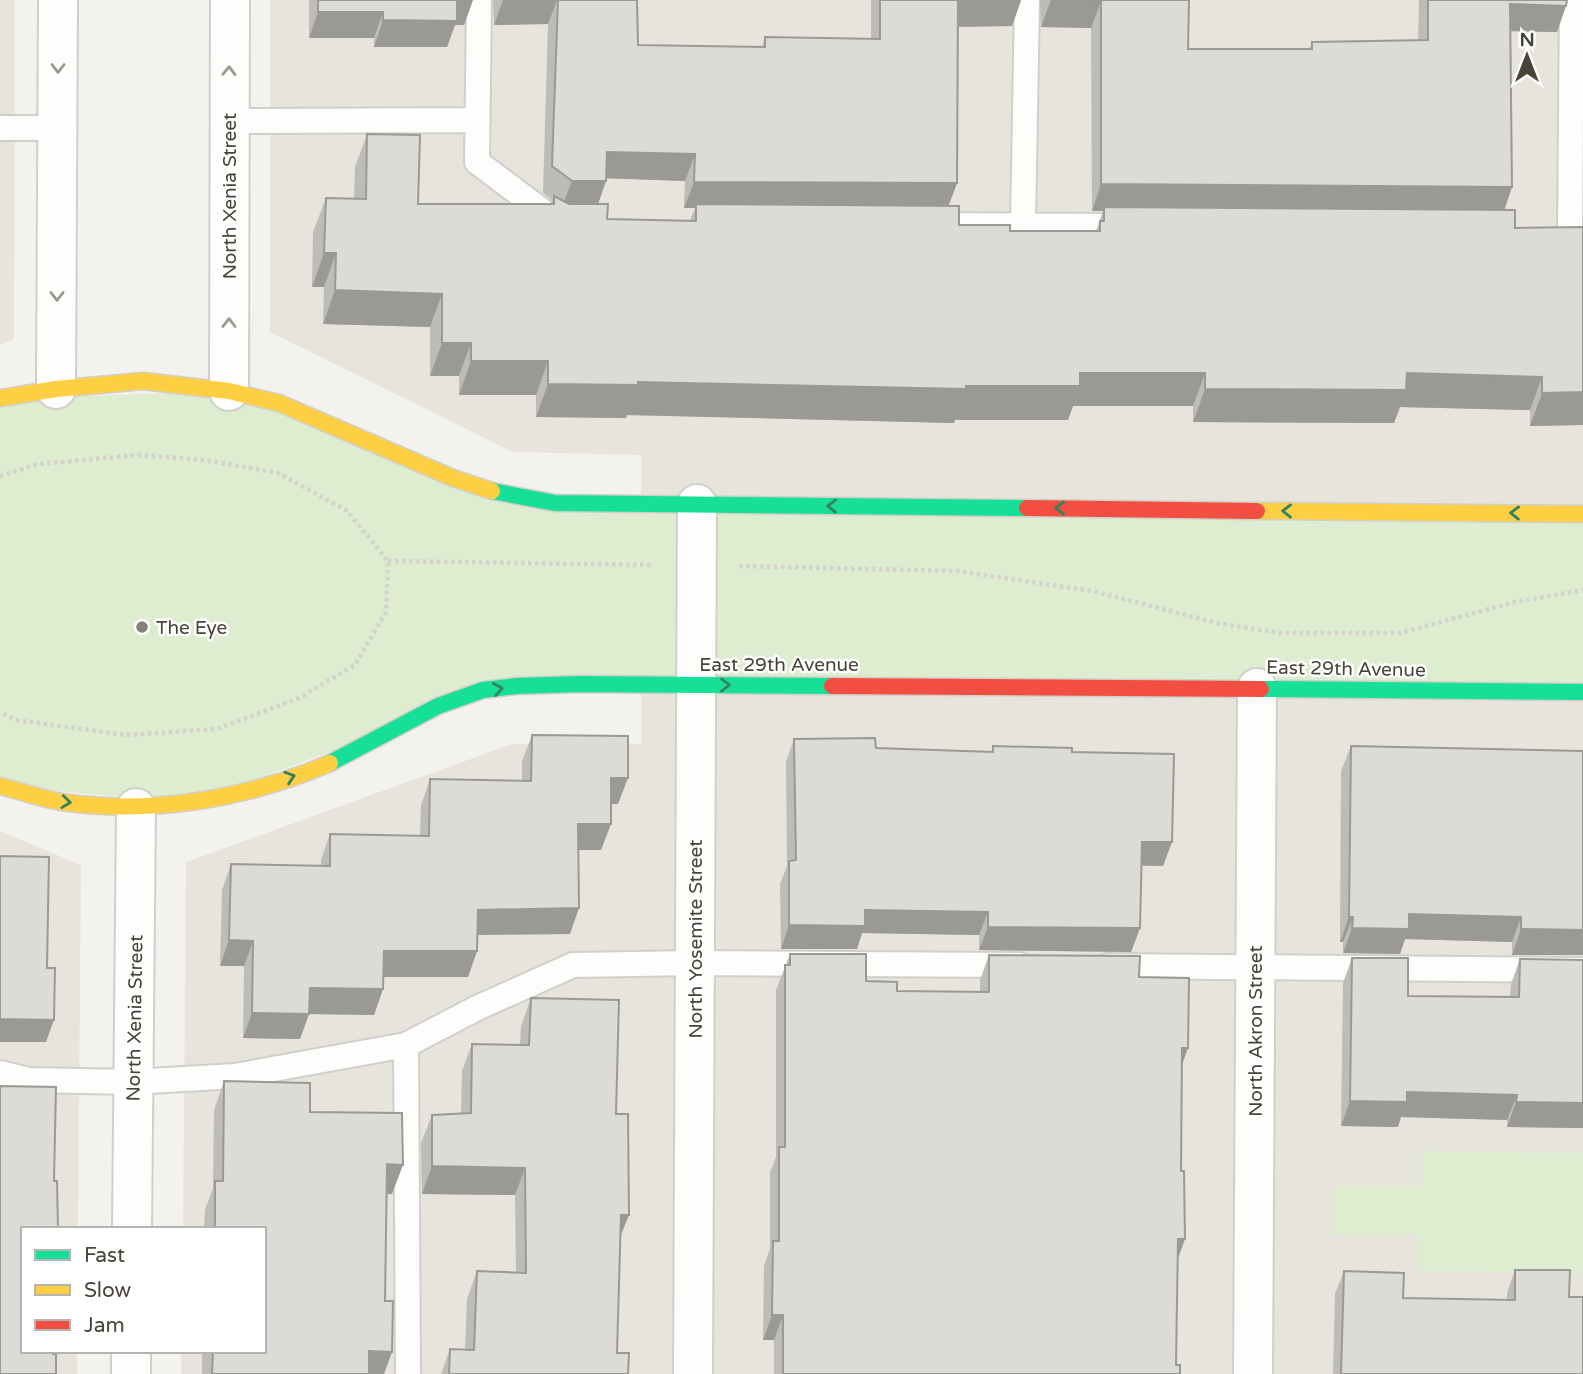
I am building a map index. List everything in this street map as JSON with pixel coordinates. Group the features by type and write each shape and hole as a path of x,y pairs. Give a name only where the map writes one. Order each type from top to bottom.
{"street":[{"path":"57,389 58,0"},
{"name":"North Xenia Street","path":"229,391 230,0"},
{"path":"0,398 57,389 143,381 229,391 279,403 453,478 499,493 555,503 1583,514"},
{"name":"North Yosemite Street","path":"693,1374 697,504"},
{"name":"East 29th Avenue","path":"0,786 62,802 136,808 192,803 248,790 327,765 456,698 504,687 580,684 1583,692"},
{"name":"North Akron Street","path":"1253,1374 1257,688"},
{"name":"North Xenia Street","path":"132,1227 136,808"},
{"path":"131,1353 131,1374"}],"lane":[{"path":"479,0 478,162 557,222 584,222"},
{"path":"1023,225 1027,0"},
{"path":"1543,229 1577,229 1572,0"},
{"path":"228,121 478,120"},
{"path":"0,128 58,128"},
{"path":"900,225 1160,226"},
{"path":"0,1073 28,1080 133,1082 235,1076 406,1045 477,1008 573,965 1037,965"},
{"path":"1092,966 1583,970"},
{"path":"406,1045 408,1374"}],"path":[{"path":"0,476 38,464 138,455 205,460 278,473 346,510 388,561 386,612 355,665 299,698 218,729 126,735 16,720 0,712"},
{"path":"388,561 957,571 1092,591 1217,623 1280,633 1400,633 1515,601 1583,590"}],"shaded area":[{"path":"0,0 15,0 14,339 0,345"},
{"path":"270,0 1583,0 1583,1374 181,1374 181,1353 266,1353 266,1227 183,1227 186,862 512,744 641,744 641,455 513,452 270,332"},
{"path":"0,831 81,865 78,1227 21,1227 21,1353 77,1353 77,1374 0,1374"}],"green space":[{"path":"229,391 499,493 1583,514 1583,692 504,687 192,803 0,786 0,399"},
{"path":"1422,1151 1583,1153 1583,1273 1419,1271 1419,1235 1333,1234 1334,1186 1421,1186"}],"building":[{"path":"318,0 457,0 457,21 383,20 383,12 318,12"},
{"path":"558,0 637,0 638,45 765,47 765,37 880,39 880,0 958,0 957,183 694,182 695,154 607,152 606,181 572,181 552,166"},
{"path":"1051,0 1189,0 1188,49 1312,49 1312,42 1428,40 1428,0 1567,0 1566,6 1510,4 1512,187 1101,184 1101,1"},
{"path":"367,134 420,135 418,204 554,204 554,196 569,204 608,204 607,219 696,221 696,204 959,206 959,225 1010,225 1010,231 1100,231 1100,221 1104,221 1104,207 1515,210 1515,228 1583,227 1583,392 1542,393 1542,377 1407,373 1406,390 1205,389 1205,373 1080,373 1080,386 966,386 966,389 638,382 638,385 548,384 548,361 471,361 471,343 442,343 442,294 335,290 336,253 324,253 326,198 366,199"},
{"path":"532,735 628,736 628,778 611,778 611,824 578,824 579,908 478,910 477,951 384,951 383,989 310,988 309,1014 252,1013 253,941 229,940 231,864 330,866 330,834 429,836 430,779 531,781"},
{"path":"875,738 876,748 993,752 993,746 1072,748 1072,752 1174,754 1172,842 1142,842 1140,928 988,927 988,912 865,910 865,926 789,925 789,861 796,860 794,739"},
{"path":"1351,746 1583,751 1583,930 1521,929 1521,917 1409,914 1409,929 1352,928 1353,917 1349,917"},
{"path":"0,856 49,857 47,968 55,968 54,1020 0,1019"},
{"path":"790,954 866,954 866,981 897,982 897,991 989,992 989,955 1140,956 1139,977 1189,978 1188,1048 1182,1048 1181,1171 1184,1171 1185,1239 1178,1239 1176,1365 1180,1365 1180,1374 783,1374 783,1315 772,1315 773,1241 779,1241 779,1147 785,1147 785,965 790,965"},
{"path":"1352,958 1408,958 1408,996 1519,997 1520,959 1583,960 1583,1103 1516,1102 1517,1095 1407,1092 1407,1102 1350,1101"},
{"path":"531,998 619,1000 616,1114 628,1114 629,1215 621,1215 617,1353 629,1353 628,1374 449,1374 450,1349 474,1350 477,1271 526,1273 525,1168 432,1166 432,1115 471,1113 472,1044 529,1045"},
{"path":"224,1081 310,1083 310,1112 402,1113 403,1165 387,1164 385,1301 393,1301 392,1352 369,1351 369,1374 212,1374 213,1353 266,1353 266,1227 215,1227 215,1181 223,1181"},
{"path":"0,1086 56,1087 54,1181 57,1181 58,1227 21,1227 21,1353 56,1354 56,1374 0,1374"},
{"path":"1515,1270 1570,1270 1569,1297 1583,1297 1583,1374 1341,1374 1344,1271 1404,1273 1403,1298 1515,1300"}],"traffic: fast":[{"path":"492,491 555,503 1027,508"},
{"path":"330,763 438,706 483,690 580,684 832,686"},
{"path":"1261,689 1583,692"}],"traffic: slow":[{"path":"0,398 56,389 143,381 229,391 279,403 453,478 492,491"},
{"path":"1257,511 1583,514"},
{"path":"0,786 46,799 96,806 164,805 232,795 298,776 330,763"}],"traffic: jam":[{"path":"1027,508 1257,511"},
{"path":"832,686 1261,689"}],"place":[{"name":"The Eye","path":"142,627"}]}
